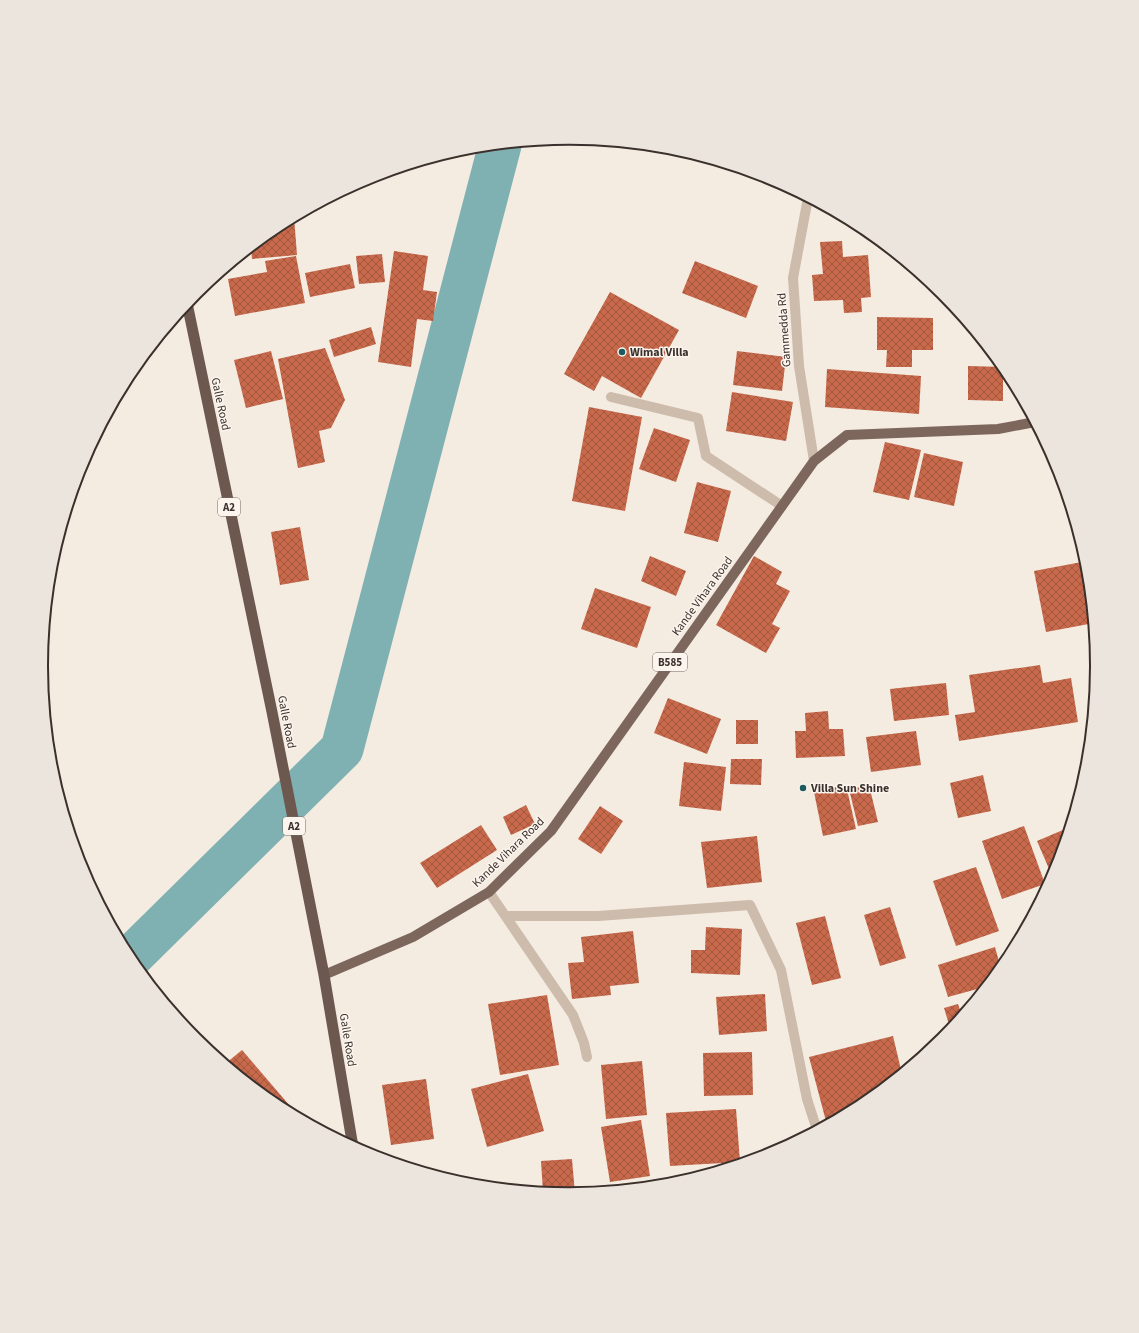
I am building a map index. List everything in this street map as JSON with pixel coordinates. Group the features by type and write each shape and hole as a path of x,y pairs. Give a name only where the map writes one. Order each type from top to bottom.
{"highway":[{"name":"Galle Road","path":"189,311 272,712 324,975 352,1140"}],"main road":[{"name":"Kande Vihara Road","path":"324,975 413,937 489,892 551,831 814,460 847,435 998,429 1030,423"}],"street":[{"name":"Gammedda Rd","path":"807,203 793,278 799,366 814,460"},
{"path":"611,397 698,418 706,456 782,506"},
{"path":"489,892 573,1015 584,1043 587,1057"},
{"path":"506,916 598,916 750,905 781,970 806,1099 816,1125"}],"building":[{"path":"295,224 297,255 252,259 251,253"},
{"path":"842,241 843,257 868,255 871,297 861,298 862,312 844,313 843,300 814,301 812,275 823,274 820,242"},
{"path":"394,251 428,256 423,290 437,292 433,321 417,319 411,367 378,362"},
{"path":"382,254 385,282 359,284 356,256"},
{"path":"296,256 305,303 235,316 228,279 267,272 265,261"},
{"path":"695,261 758,286 746,318 682,293"},
{"path":"350,264 355,288 310,297 305,273"},
{"name":"Wimal Villa","path":"610,292 679,330 641,398 602,376 594,391 564,374"},
{"path":"877,317 933,318 933,350 912,350 912,367 886,367 887,350 877,350"},
{"path":"371,327 376,344 334,357 329,340"},
{"path":"325,348 345,400 331,428 319,431 325,462 298,468 278,359"},
{"path":"271,351 283,399 246,408 234,360"},
{"path":"737,351 786,357 782,391 733,385"},
{"path":"968,366 996,367 1003,377 1003,401 968,400"},
{"path":"827,369 921,376 919,414 825,407"},
{"path":"732,392 793,402 786,441 726,431"},
{"path":"589,407 642,417 625,511 572,501"},
{"path":"654,428 690,440 676,482 639,469"},
{"path":"885,442 921,450 909,500 873,492"},
{"path":"924,453 963,462 954,506 914,497"},
{"path":"697,482 731,491 718,542 684,533"},
{"path":"300,527 309,580 280,585 271,532"},
{"path":"650,556 686,571 676,596 641,581"},
{"path":"754,556 782,572 776,584 790,591 772,624 780,628 766,653 716,625"},
{"path":"1080,562 1087,598 1089,624 1046,632 1034,571"},
{"path":"595,588 651,607 637,648 581,629"},
{"path":"1040,665 1043,683 1071,678 1078,722 959,741 955,715 975,712 969,675"},
{"path":"946,683 949,715 894,721 890,689"},
{"path":"668,698 721,719 707,754 654,733"},
{"path":"828,711 829,729 843,729 845,756 796,758 795,731 806,731 805,713"},
{"path":"736,720 758,720 758,744 736,744"},
{"path":"916,731 921,765 871,772 866,737"},
{"path":"731,759 762,759 761,785 730,784"},
{"path":"684,762 726,767 721,811 679,806"},
{"path":"983,775 991,811 958,818 950,783"},
{"path":"846,785 856,829 823,836 814,792"},
{"path":"869,785 878,822 858,826 849,789"},
{"path":"526,805 535,824 511,835 503,817"},
{"path":"600,806 623,821 601,854 578,839"},
{"path":"481,825 497,850 437,888 420,863"},
{"path":"1024,826 1044,881 1042,885 1002,899 982,841"},
{"path":"1064,829 1049,870 1037,841"},
{"path":"757,836 762,882 707,888 701,842"},
{"path":"976,867 999,931 956,946 933,881"},
{"path":"890,907 906,958 880,966 864,915"},
{"path":"825,916 841,978 812,985 796,923"},
{"path":"706,927 742,929 740,975 691,973 691,950 705,950"},
{"path":"633,931 639,983 610,986 611,995 572,999 568,963 584,962 581,937"},
{"path":"995,947 999,962 979,988 948,997 938,965"},
{"path":"765,994 767,1031 719,1035 716,997"},
{"path":"547,995 559,1065 500,1075 488,1004"},
{"path":"958,1004 961,1012 949,1024 944,1008"},
{"path":"893,1036 901,1069 859,1100 826,1120 809,1057"},
{"path":"242,1050 290,1106 252,1080 229,1061"},
{"path":"752,1052 753,1095 704,1096 703,1053"},
{"path":"642,1061 647,1115 606,1119 601,1065"},
{"path":"528,1074 544,1131 487,1147 471,1089"},
{"path":"426,1079 434,1139 391,1145 382,1085"},
{"path":"736,1109 740,1159 728,1163 670,1166 666,1113"},
{"path":"641,1120 650,1176 610,1182 601,1127"},
{"path":"572,1159 574,1188 543,1187 541,1161"}],"waterway":[{"path":"134,954 342,749 499,149"}],"place":[{"name":"Wimal Villa","path":"622,352"},
{"name":"Villa Sun Shine","path":"803,788"}]}
